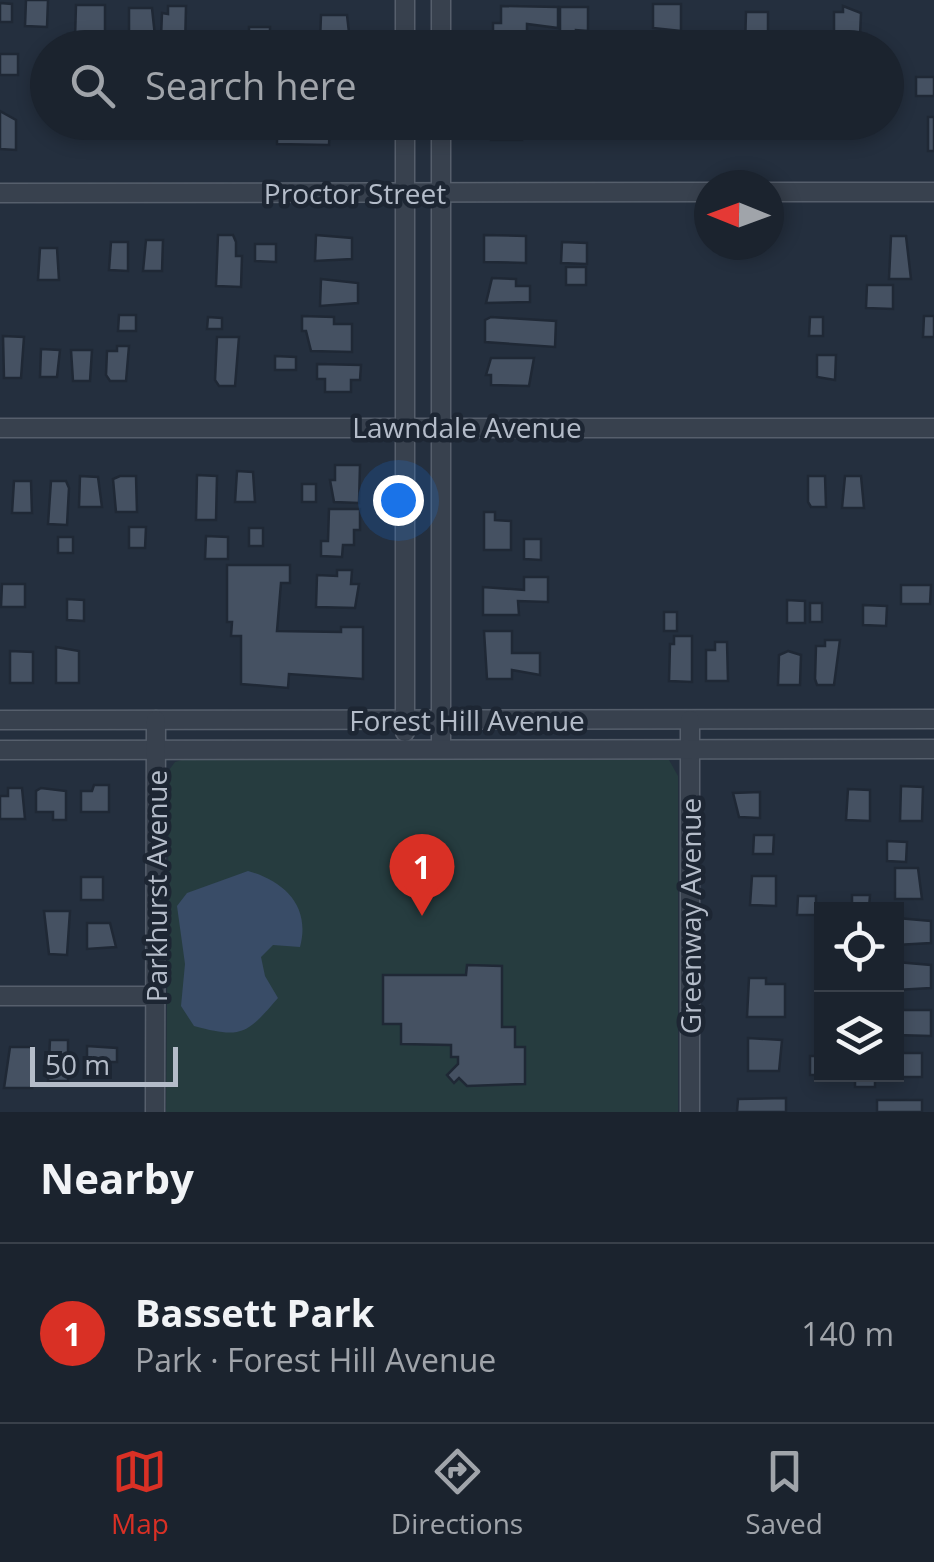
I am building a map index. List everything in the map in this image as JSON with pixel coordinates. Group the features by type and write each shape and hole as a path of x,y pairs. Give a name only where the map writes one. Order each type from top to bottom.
{"street":[{"path":"405,0 405,30"},
{"path":"441,0 441,30"},
{"path":"405,140 405,749"},
{"path":"441,140 441,749"},
{"name":"Proctor Street","path":"0,193 694,192"},
{"path":"784,192 934,192"},
{"name":"Lawndale Avenue","path":"0,428 934,428"},
{"name":"Forest Hill Avenue","path":"0,720 934,720"},
{"name":"Parkhurst Avenue","path":"155,1112 156,720"},
{"name":"Greenway Avenue","path":"690,720 690,1112"},
{"name":"Forest Hill Avenue","path":"0,750 934,749"},
{"path":"0,996 156,996"}],"green space":[{"path":"669,760 678,776 678,1112 166,1112 169,770 175,762"}],"water":[{"path":"248,871 273,881 292,897 302,919 300,947 273,945 261,957 265,976 278,998 250,1026 223,1032 194,1026 181,1006 185,964 177,906 187,893"}],"building":[{"path":"26,0 48,0 47,27 25,26"},
{"path":"0,3 12,4 12,22 0,22"},
{"path":"653,4 681,4 681,30 653,28"},
{"path":"76,5 105,5 105,30 75,30"},
{"path":"168,6 186,6 185,30 161,30 162,13 168,14"},
{"path":"501,6 558,7 558,28 527,24 527,30 493,30 493,23 501,23"},
{"path":"843,6 861,13 860,30 834,30 834,12 843,12"},
{"path":"560,7 588,7 588,30 560,30"},
{"path":"129,8 152,8 154,30 129,30"},
{"path":"746,12 768,12 768,30 745,30"},
{"path":"321,15 347,15 349,30 320,30"},
{"path":"249,27 270,27 270,30"},
{"path":"0,54 18,54 18,75 0,75"},
{"path":"916,77 934,77 934,96 916,96"},
{"path":"0,111 16,120 16,150 0,149"},
{"path":"928,117 934,117 934,151 928,151"},
{"path":"277,140 329,140 329,145 277,144"},
{"path":"218,235 233,235 236,256 242,256 241,287 216,286"},
{"path":"316,235 352,238 352,259 315,261"},
{"path":"484,235 526,236 526,263 484,262"},
{"path":"891,236 906,236 911,279 889,279"},
{"path":"146,240 163,240 162,271 143,271"},
{"path":"111,242 128,242 128,271 109,270"},
{"path":"562,242 587,243 587,264 561,263"},
{"path":"255,244 276,244 276,262 255,261"},
{"path":"40,248 57,248 59,280 38,280"},
{"path":"566,267 586,267 586,285 566,285"},
{"path":"492,278 516,279 516,286 530,286 530,302 486,303"},
{"path":"321,279 358,283 358,303 320,306"},
{"path":"867,285 893,285 893,309 866,308"},
{"path":"119,315 136,315 136,331 118,331"},
{"path":"302,316 334,317 334,324 352,324 352,352 311,351 306,331 302,331"},
{"path":"924,316 934,316 934,337 923,337"},
{"path":"208,317 222,318 222,329 207,329"},
{"path":"491,317 556,321 555,347 485,342 485,320"},
{"path":"810,317 823,317 823,336 809,336"},
{"path":"3,336 24,337 21,378 4,378"},
{"path":"217,337 239,337 235,386 219,386 215,380"},
{"path":"117,346 129,346 126,381 110,381 106,375 107,351 117,351"},
{"path":"41,349 60,350 57,377 40,377"},
{"path":"71,350 92,350 90,381 73,381"},
{"path":"817,355 836,355 835,380 817,377"},
{"path":"275,356 296,357 296,370 275,370"},
{"path":"491,358 534,358 529,386 491,385 491,375 486,375"},
{"path":"317,364 361,365 360,380 351,380 351,392 325,392 325,379 317,379"},
{"path":"335,465 360,465 359,503 334,502 330,480 335,480"},
{"path":"237,471 253,472 255,502 235,502"},
{"path":"197,475 217,476 216,520 196,520"},
{"path":"80,476 98,477 102,507 79,507"},
{"path":"136,476 137,512 116,512 113,479"},
{"path":"808,476 825,476 826,507 811,507 808,502"},
{"path":"845,476 861,476 864,508 842,508"},
{"path":"14,481 31,481 32,513 12,513"},
{"path":"51,481 66,481 69,488 67,525 48,524"},
{"path":"302,484 316,484 316,502 302,502"},
{"path":"329,509 360,509 360,530 354,530 354,545 343,545 342,557 321,556 321,541 328,541"},
{"path":"484,512 495,512 495,520 511,521 511,550 484,550"},
{"path":"129,527 146,527 145,548 129,548"},
{"path":"249,528 263,528 263,546 249,546"},
{"path":"206,536 228,537 228,559 205,559"},
{"path":"58,537 73,537 73,553 58,553"},
{"path":"524,539 541,539 541,560 524,559"},
{"path":"227,565 290,565 290,583 281,583 277,631 341,632 341,627 363,627 363,679 289,674 288,688 241,684 241,636 231,636 232,622 227,622"},
{"path":"337,570 352,570 351,584 359,584 355,608 316,607 317,575 337,576"},
{"path":"524,577 548,577 548,602 518,601 519,615 483,615 483,587 524,590"},
{"path":"2,584 25,584 25,607 1,607"},
{"path":"901,585 931,585 930,604 901,604"},
{"path":"67,599 84,600 84,621 67,620"},
{"path":"787,600 805,601 805,623 787,623"},
{"path":"810,603 822,603 822,622 810,622"},
{"path":"863,605 887,606 886,626 863,625"},
{"path":"664,612 677,612 677,631 664,631"},
{"path":"484,631 512,631 512,653 540,653 540,675 512,670 512,679 487,679"},
{"path":"674,636 692,636 692,682 669,681 670,644 674,644"},
{"path":"825,640 840,640 834,685 817,685 815,679 816,646 825,646"},
{"path":"715,642 727,642 728,681 706,681 706,650 715,650"},
{"path":"56,647 79,651 79,683 56,683"},
{"path":"10,651 33,652 33,683 10,683"},
{"path":"788,651 801,655 800,685 778,685 779,655"},
{"path":"94,785 109,785 109,812 81,812 81,791 92,791"},
{"path":"901,786 923,787 922,821 900,821"},
{"path":"8,788 22,788 25,819 0,819 0,796 8,796"},
{"path":"848,789 870,790 870,821 846,820"},
{"path":"36,791 66,791 66,820 53,820 53,812 36,812"},
{"path":"760,792 760,818 739,817 733,793"},
{"path":"754,835 774,835 773,854 753,854"},
{"path":"887,841 907,842 906,862 887,861"},
{"path":"895,868 918,868 922,899 895,899"},
{"path":"752,876 776,876 776,906 750,905"},
{"path":"81,877 103,877 103,900 81,900"},
{"path":"852,895 870,895 869,902 852,902"},
{"path":"798,896 816,896 814,915 797,915"},
{"path":"44,911 70,911 67,955 49,954"},
{"path":"904,919 931,921 931,943 904,945"},
{"path":"87,923 110,923 116,947 87,949"},
{"path":"904,963 931,965 931,988 904,990"},
{"path":"467,965 502,966 502,1027 515,1027 515,1047 525,1047 525,1084 467,1086 459,1078 454,1083 447,1075 458,1064 458,1057 451,1057 451,1045 401,1044 401,1024 383,1024 383,975 466,975"},
{"path":"749,978 766,978 766,984 785,984 785,1017 747,1017"},
{"path":"904,1010 931,1010 931,1036 904,1035"},
{"path":"748,1038 782,1040 779,1071 748,1071"},
{"path":"50,1040 68,1040 68,1081 48,1081"},
{"path":"87,1046 117,1048 117,1062 110,1062 110,1073 87,1073"},
{"path":"10,1047 33,1047 32,1088 4,1088"},
{"path":"904,1053 922,1053 922,1077 904,1077"},
{"path":"810,1056 814,1056 814,1075 810,1075"},
{"path":"855,1082 875,1082 875,1087 855,1087"},
{"path":"786,1098 786,1112 737,1112 738,1099"},
{"path":"877,1100 922,1100 922,1112 877,1112"}],"place":[{"name":"Bassett Park","path":"422,916"}]}
